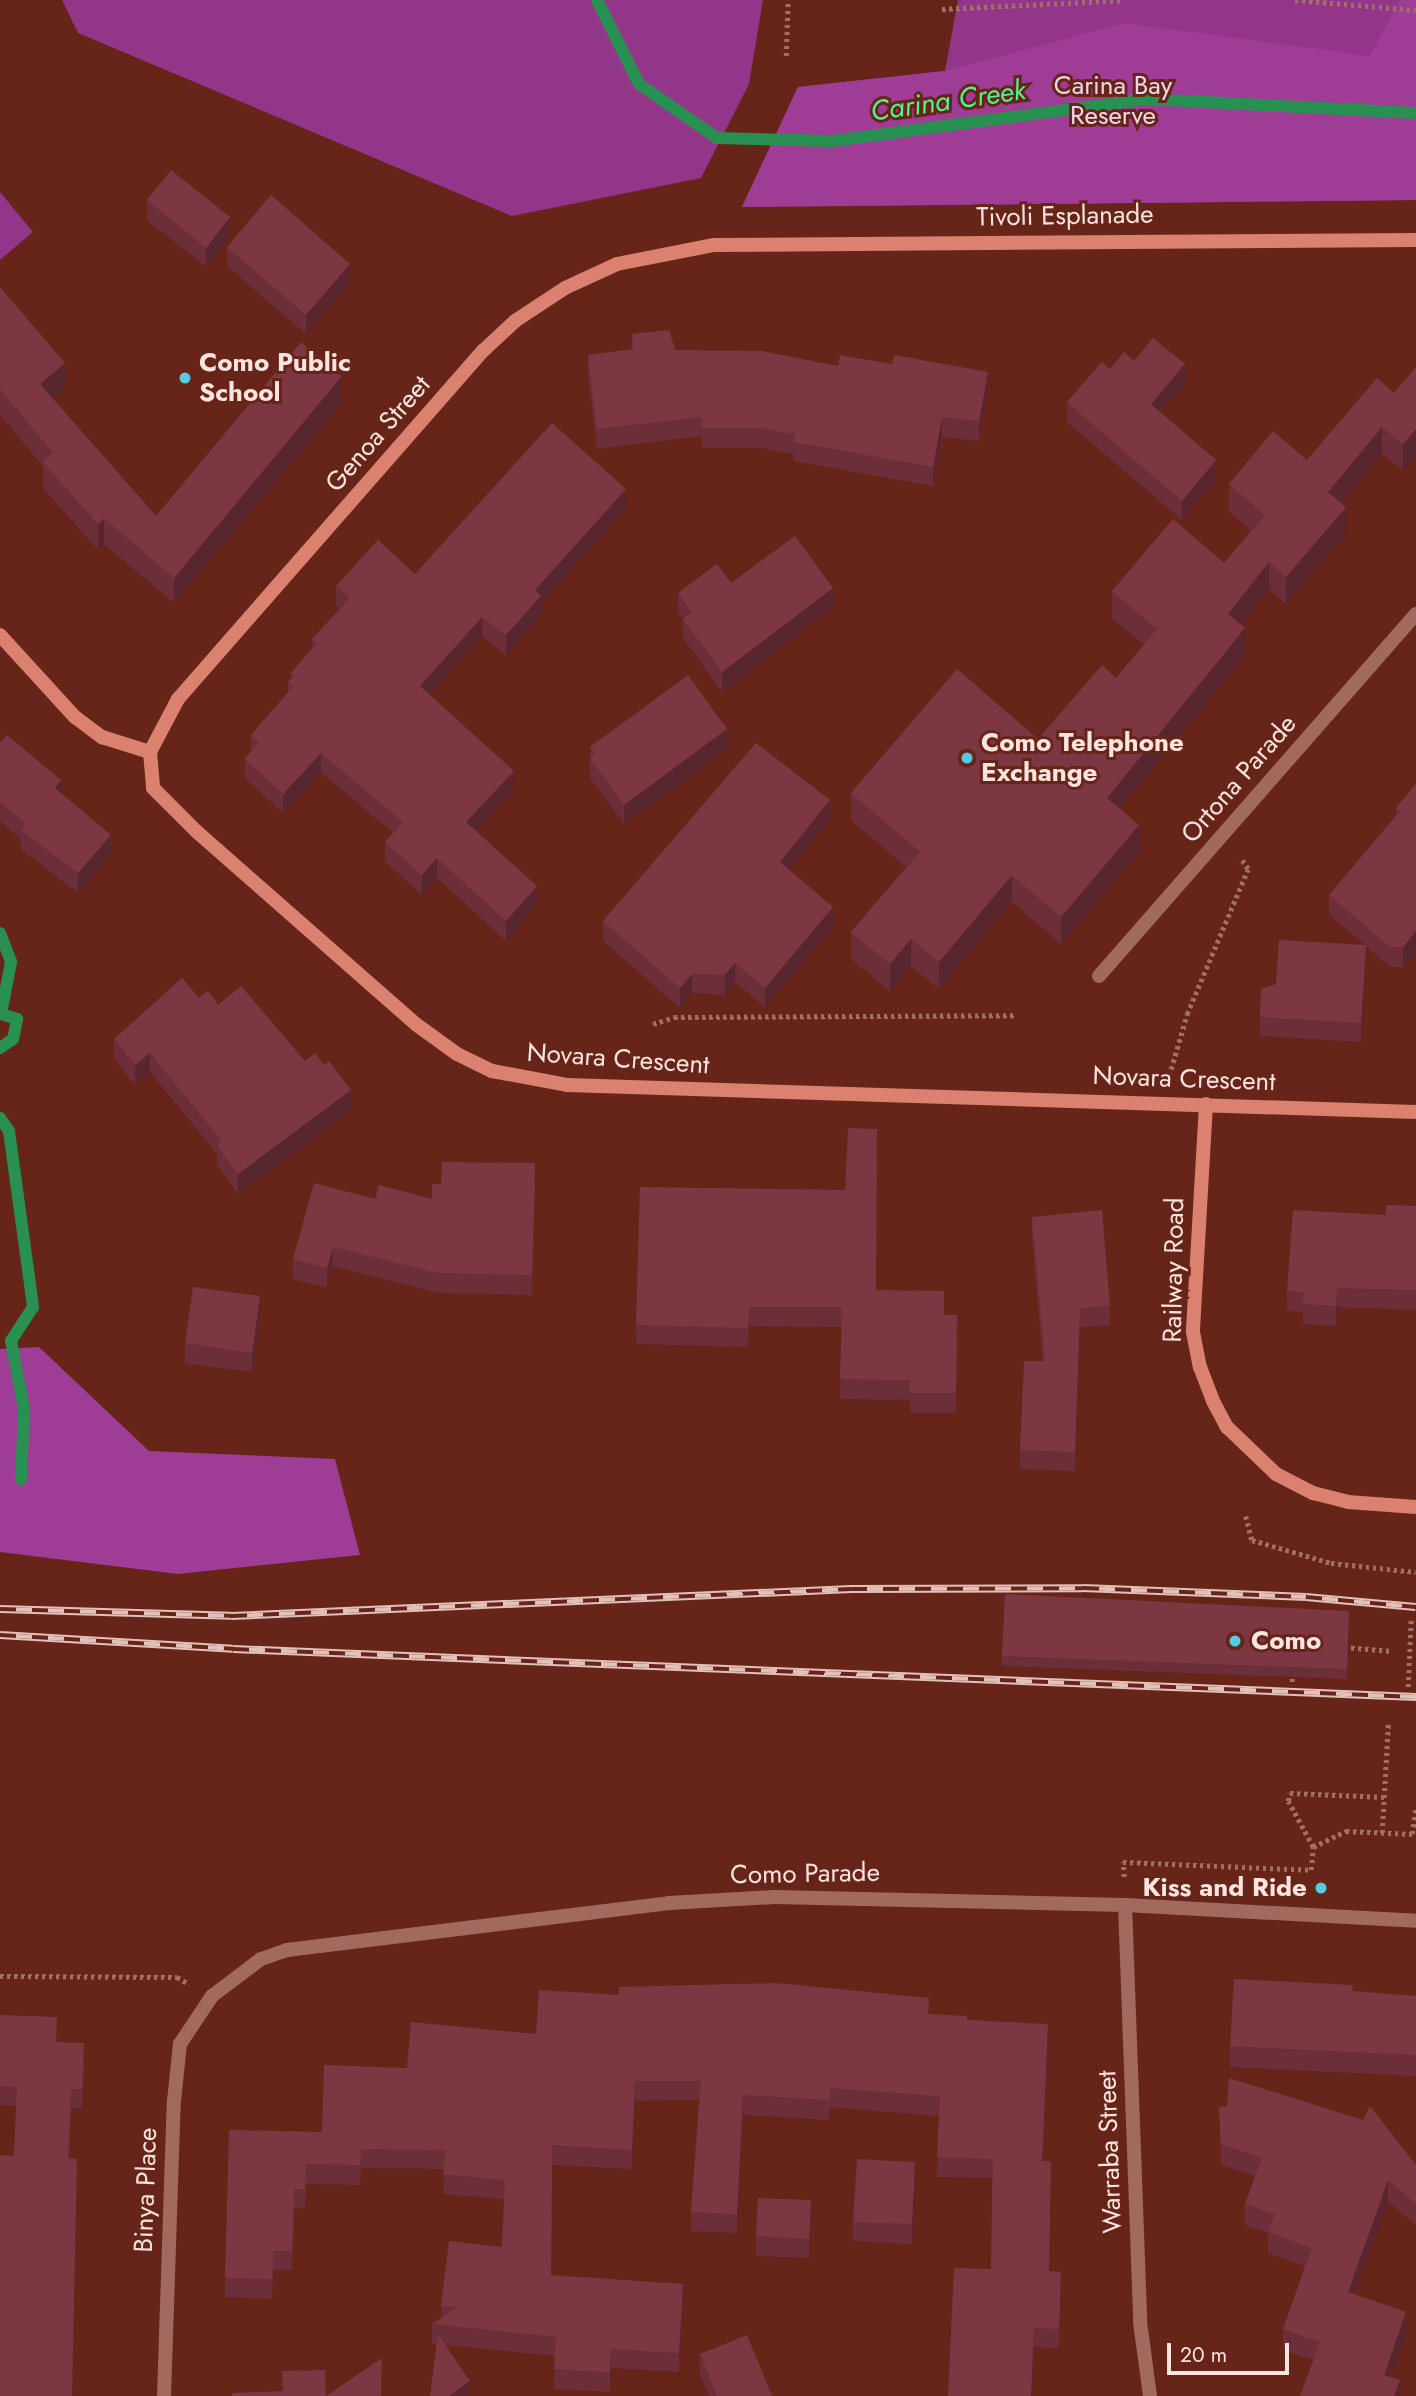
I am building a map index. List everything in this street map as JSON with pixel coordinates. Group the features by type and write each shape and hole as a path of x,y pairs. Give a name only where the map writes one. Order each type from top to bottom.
{"street":[{"name":"Tivoli Esplanade","path":"714,245 1416,240"},
{"name":"Genoa Street","path":"150,752 178,699 447,391 515,321 565,288 617,264 714,245"},
{"name":"Ortona Parade","path":"1099,976 1416,614"},
{"path":"0,635 75,717 102,737 150,752"},
{"name":"Novara Crescent","path":"150,752 153,788 166,804 417,1025 457,1054 492,1071 567,1085 1416,1112"},
{"name":"Railway Road","path":"1206,1104 1194,1332 1200,1367 1213,1401 1227,1427 1276,1474 1313,1493 1348,1502 1416,1507"},
{"name":"Como Parade","path":"212,1996 234,1975 287,1950 669,1903 774,1897 1125,1905 1416,1921"},
{"name":"Warraba Street","path":"1125,1905 1140,2322 1150,2396"},
{"name":"Binya Place","path":"164,2396 176,2070 180,2044 212,1996"}],"path":[{"path":"786,56 788,0"},
{"path":"942,9 1123,0"},
{"path":"1295,0 1416,10"},
{"path":"1163,1103 1187,1014 1248,869 1224,834"},
{"path":"653,1024 674,1017 1016,1015"},
{"path":"1246,1516 1252,1540 1331,1563 1416,1572"},
{"path":"1408,1687 1413,1655 1411,1618"},
{"path":"1331,1646 1392,1651"},
{"path":"1292,1682 1293,1657"},
{"path":"1382,1833 1388,1724"},
{"path":"1125,1905 1124,1862 1311,1870 1312,1847 1288,1801 1290,1794 1384,1797"},
{"path":"1312,1847 1346,1831 1412,1834 1416,1807"},
{"path":"0,1976 177,1978"}],"green space":[{"path":"62,0 763,0 749,84 701,178 512,216 78,33"},
{"name":"Carina Bay Reserve","path":"958,0 1416,0 1416,200 742,207 798,87 945,71"},
{"name":"Carina Bay Reserve","path":"1400,0 1416,0 1416,200 742,207 798,87 945,71 1125,23 1370,56"},
{"path":"0,192 33,232 0,260"},
{"path":"39,1347 149,1451 335,1459 360,1555 178,1574 0,1552 0,1349"}],"building":[{"path":"171,170 230,217 206,248 147,200"},
{"path":"271,195 350,264 306,315 227,247"},
{"path":"0,287 65,363 40,384 156,516 301,342 342,376 174,578 104,518 98,524 43,462 53,453 0,389"},
{"path":"669,330 675,350 762,351 838,366 840,355 892,364 894,355 988,372 979,421 942,417 933,467 794,442 795,434 760,428 702,428 702,417 597,429 588,355 634,349 632,334"},
{"path":"1153,338 1185,364 1151,404 1216,460 1182,501 1067,402 1102,362 1110,369 1124,352 1134,361"},
{"path":"1416,367 1416,429 1403,444 1382,427 1328,492 1346,507 1286,577 1269,562 1228,614 1245,628 1107,798 1139,825 1061,917 1012,875 939,962 911,939 890,964 851,932 920,852 851,793 957,669 1038,739 1102,665 1116,678 1157,629 1112,591 1173,519 1224,563 1265,515 1229,484 1273,431 1307,460 1377,378 1394,393"},
{"path":"552,423 626,489 535,590 541,596 506,635 482,617 420,686 514,771 466,822 537,886 506,921 437,858 422,875 385,842 403,822 321,753 283,794 245,759 259,742 251,735 293,687 288,682 294,676 291,673 317,643 312,639 350,598 336,586 378,540 415,574"},
{"path":"795,536 833,588 722,672 683,619 692,612 678,593 717,564 731,583"},
{"path":"688,675 727,729 624,805 590,758 595,755 590,747"},
{"path":"7,735 61,780 55,788 111,835 78,873 21,830 26,824 0,802 0,743"},
{"path":"756,743 830,800 780,862 833,907 765,988 735,963 725,975 692,974 680,988 603,921"},
{"path":"1416,784 1416,931 1403,947 1390,947 1329,895 1400,811 1396,808"},
{"path":"1279,940 1366,945 1361,1023 1260,1017 1261,989 1276,984"},
{"path":"182,978 199,998 208,991 218,1005 241,986 305,1061 315,1053 324,1065 329,1061 351,1090 238,1174 217,1146 222,1141 150,1053 135,1065 114,1039"},
{"path":"848,1128 877,1129 876,1290 944,1291 944,1315 957,1315 956,1393 910,1393 910,1380 840,1379 842,1307 749,1307 748,1328 636,1325 640,1187 845,1190"},
{"path":"442,1162 535,1163 532,1275 437,1273 333,1247 327,1268 293,1259 314,1183 375,1199 379,1185 432,1199 432,1184 441,1184"},
{"path":"1386,1205 1416,1206 1416,1290 1337,1288 1336,1306 1303,1304 1304,1292 1287,1291 1293,1210 1386,1215"},
{"path":"1102,1210 1110,1305 1080,1308 1075,1452 1020,1450 1024,1361 1045,1361 1032,1217"},
{"path":"193,1287 260,1296 252,1353 185,1343"},
{"path":"1005,1594 1349,1611 1347,1669 1002,1656"},
{"path":"1234,1979 1353,1985 1352,1991 1416,1996 1416,2055 1230,2046"},
{"path":"777,1983 929,1998 928,2014 967,2016 967,2020 1048,2024 1042,2161 1051,2161 1049,2271 1061,2272 1059,2329 1034,2328 1031,2396 948,2396 954,2268 991,2269 993,2159 937,2157 940,2096 830,2088 829,2100 743,2095 737,2214 691,2212 701,2081 635,2081 632,2150 552,2145 551,2275 683,2284 679,2353 611,2349 610,2372 554,2369 556,2337 432,2324 457,2307 441,2306 449,2241 502,2247 505,2180 443,2174 446,2150 361,2149 360,2165 306,2164 305,2189 294,2189 292,2251 273,2251 272,2279 225,2278 229,2130 322,2132 324,2065 407,2068 411,2022 536,2034 539,1990 619,1995 619,1987"},
{"path":"0,2015 57,2017 56,2042 84,2043 82,2089 71,2089 68,2158 77,2159 72,2396 0,2396 0,2155 14,2156 17,2087 0,2086"},
{"path":"1229,2078 1363,2120 1370,2106 1416,2165 1416,2204 1388,2180 1348,2292 1406,2312 1384,2375 1400,2380 1394,2396 1300,2396 1320,2342 1283,2329 1312,2248 1268,2232 1275,2214 1245,2204 1262,2158 1221,2144 1219,2107 1227,2107"},
{"path":"857,2159 915,2162 912,2224 853,2222"},
{"path":"758,2198 811,2200 809,2239 756,2236"},
{"path":"438,2334 470,2381 449,2396 430,2396"},
{"path":"747,2335 772,2396 717,2396 700,2354"},
{"path":"382,2358 381,2396 326,2396"},
{"path":"325,2370 326,2396 232,2396 232,2393 283,2391 282,2371"}],"waterway":[{"name":"Carina Creek","path":"597,0 639,84 717,138 832,141 1148,99 1416,113"},
{"path":"0,933 11,962 1,1014 17,1019 13,1039 0,1048"},
{"path":"0,1118 9,1131 33,1307 11,1341 24,1409 21,1479"}],"railway":[{"path":"0,1609 231,1616 851,1589 1083,1588 1306,1597 1416,1607"},
{"path":"0,1635 233,1649 1416,1697"}],"place":[{"name":"Como Public School","path":"185,378"},
{"name":"Como Telephone Exchange","path":"967,758"},
{"name":"Como","path":"1235,1641"},
{"name":"Kiss and Ride","path":"1321,1888"}]}
